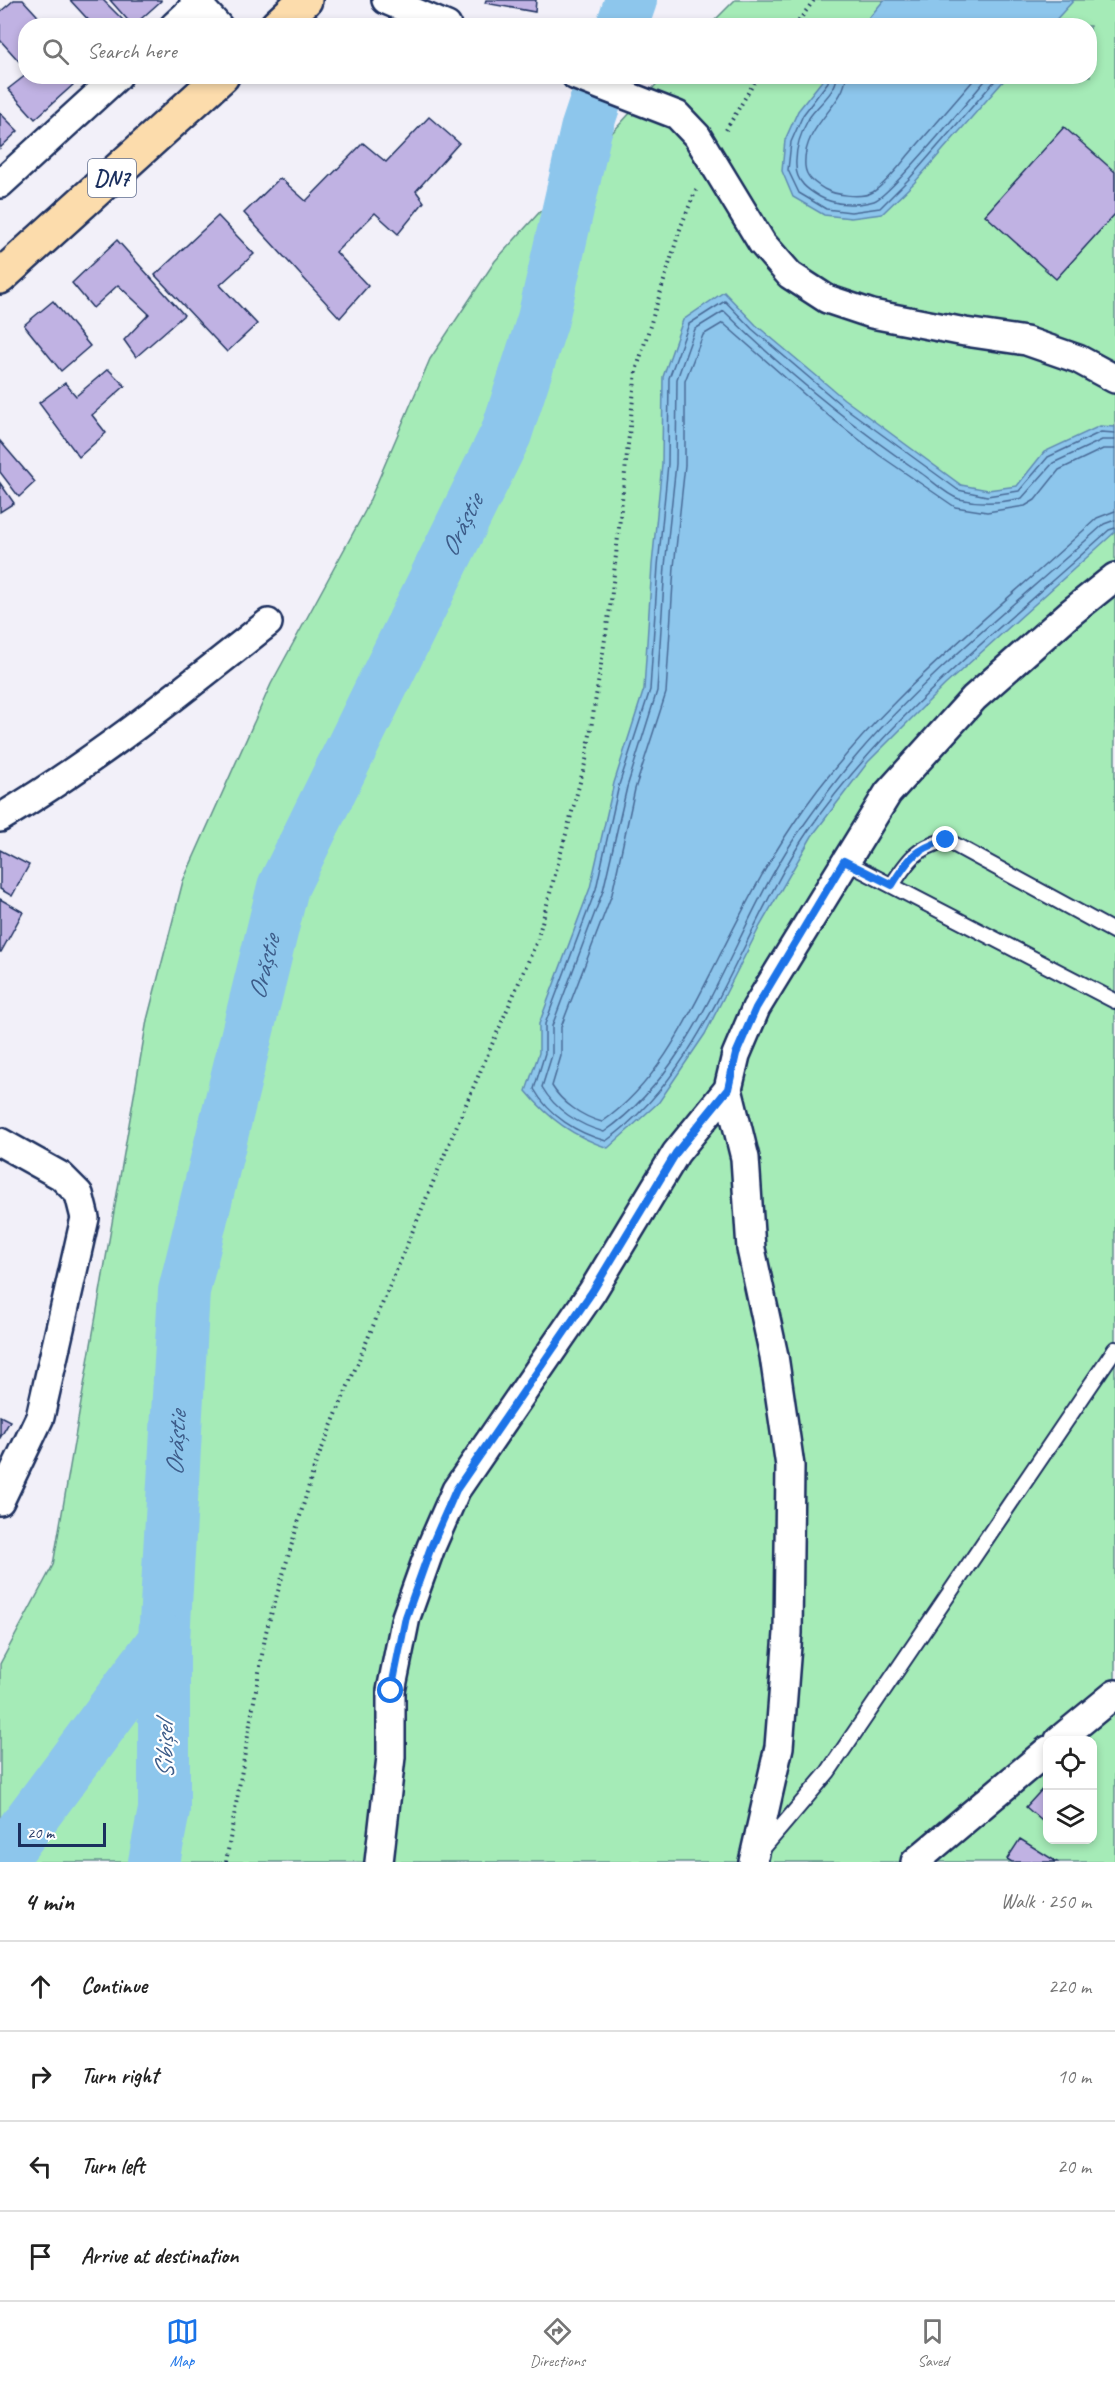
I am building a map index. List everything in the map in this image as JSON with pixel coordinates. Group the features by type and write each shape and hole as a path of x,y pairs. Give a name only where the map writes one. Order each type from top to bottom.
{"main road":[{"path":"286,18 305,0"},
{"name":"DN7","path":"0,277 213,84"}],"street":[{"path":"386,0 428,18"},
{"path":"182,18 198,1 212,18"},
{"path":"0,184 109,84"},
{"path":"597,84 677,115 697,136 762,243 790,275 827,299 884,316 965,332 1026,340 1078,359 1115,379"},
{"path":"379,1862 391,1757 391,1691 406,1617 431,1547 456,1490 592,1292 676,1153 728,1089 736,1054 756,1008 844,861 888,793 974,698 1069,614 1115,577"},
{"path":"0,818 61,782 123,738 268,623"},
{"path":"728,1089 745,1158 751,1249 774,1356 790,1466 788,1633 779,1747 753,1861"},
{"path":"0,1142 61,1176 79,1194 86,1218 40,1417 0,1502"},
{"path":"1064,1736 1115,1694"},
{"path":"915,1862 1043,1753"}],"lane":[{"path":"892,885 904,866 923,847 946,840 1115,932"},
{"path":"844,861 1115,1001"},
{"path":"753,1861 828,1772 1115,1349"}],"path":[{"path":"801,18 813,0"},
{"path":"226,1862 266,1632 315,1465 454,1132 537,941 586,760 611,601 636,371 681,226 710,157 753,84"}],"green space":[{"path":"735,0 1115,0 1115,1862 0,1862 0,1664 53,1565 147,1020 183,881 271,684 365,511 430,359 495,261 657,84 1097,84 1097,18 717,18"}],"water":[{"path":"884,0 1074,0 1057,18 869,18"},
{"path":"819,84 1001,84 914,183 882,214 851,218 824,215 793,197 782,171 785,140 798,111"},
{"path":"724,292 756,325 844,399 961,485 988,490 1017,486 1044,452 1100,426 1115,427 1115,532 945,685 868,762 812,836 760,926 705,1034 659,1102 608,1148 563,1126 526,1091 539,1053 539,1024 590,888 614,783 644,689 652,565 662,464 663,377 683,320"}],"building":[{"path":"14,0 23,0 40,18 18,18 18,60 0,40 0,12"},
{"path":"70,0 103,0 121,18 87,18"},
{"path":"110,0 161,0 142,18 126,18"},
{"path":"486,0 536,0 535,12 485,3"},
{"path":"18,81 18,84 74,84 35,119 8,89"},
{"path":"0,113 18,131 0,148"},
{"path":"429,117 459,143 416,191 424,202 398,234 375,213 336,252 368,286 340,318 244,213 280,178 306,201 363,143 386,162"},
{"path":"1064,127 1115,172 1115,214 1056,279 985,215"},
{"path":"218,216 254,254 220,285 257,324 227,352 155,275"},
{"path":"117,240 184,315 136,357 124,340 149,314 118,285 93,308 72,283"},
{"path":"53,301 90,346 61,371 24,325"},
{"path":"108,369 125,386 92,415 106,433 79,457 39,403 65,383 76,396"},
{"path":"0,441 35,482 19,497 0,472"},
{"path":"0,483 14,503 0,512"},
{"path":"0,850 29,865 12,896 0,889"},
{"path":"0,899 23,912 1,952 0,952"},
{"path":"0,1416 10,1421 0,1438"},
{"path":"1043,1788 1043,1822 1026,1807"},
{"path":"1020,1839 1057,1862 1012,1862 1007,1859"}],"waterway":[{"name":"Orăștie","path":"625,18 631,0"},
{"name":"Orăștie","path":"0,1861 164,1640 184,1291 283,887 506,434 543,319 586,130 601,84"},
{"name":"Sibișel","path":"154,1862 164,1810 164,1640"}],"route":[{"path":"391,1691 406,1617 431,1547 456,1490 592,1292 676,1153 728,1089 736,1054 756,1008 844,861 892,885 904,866 923,847 946,840"}]}
